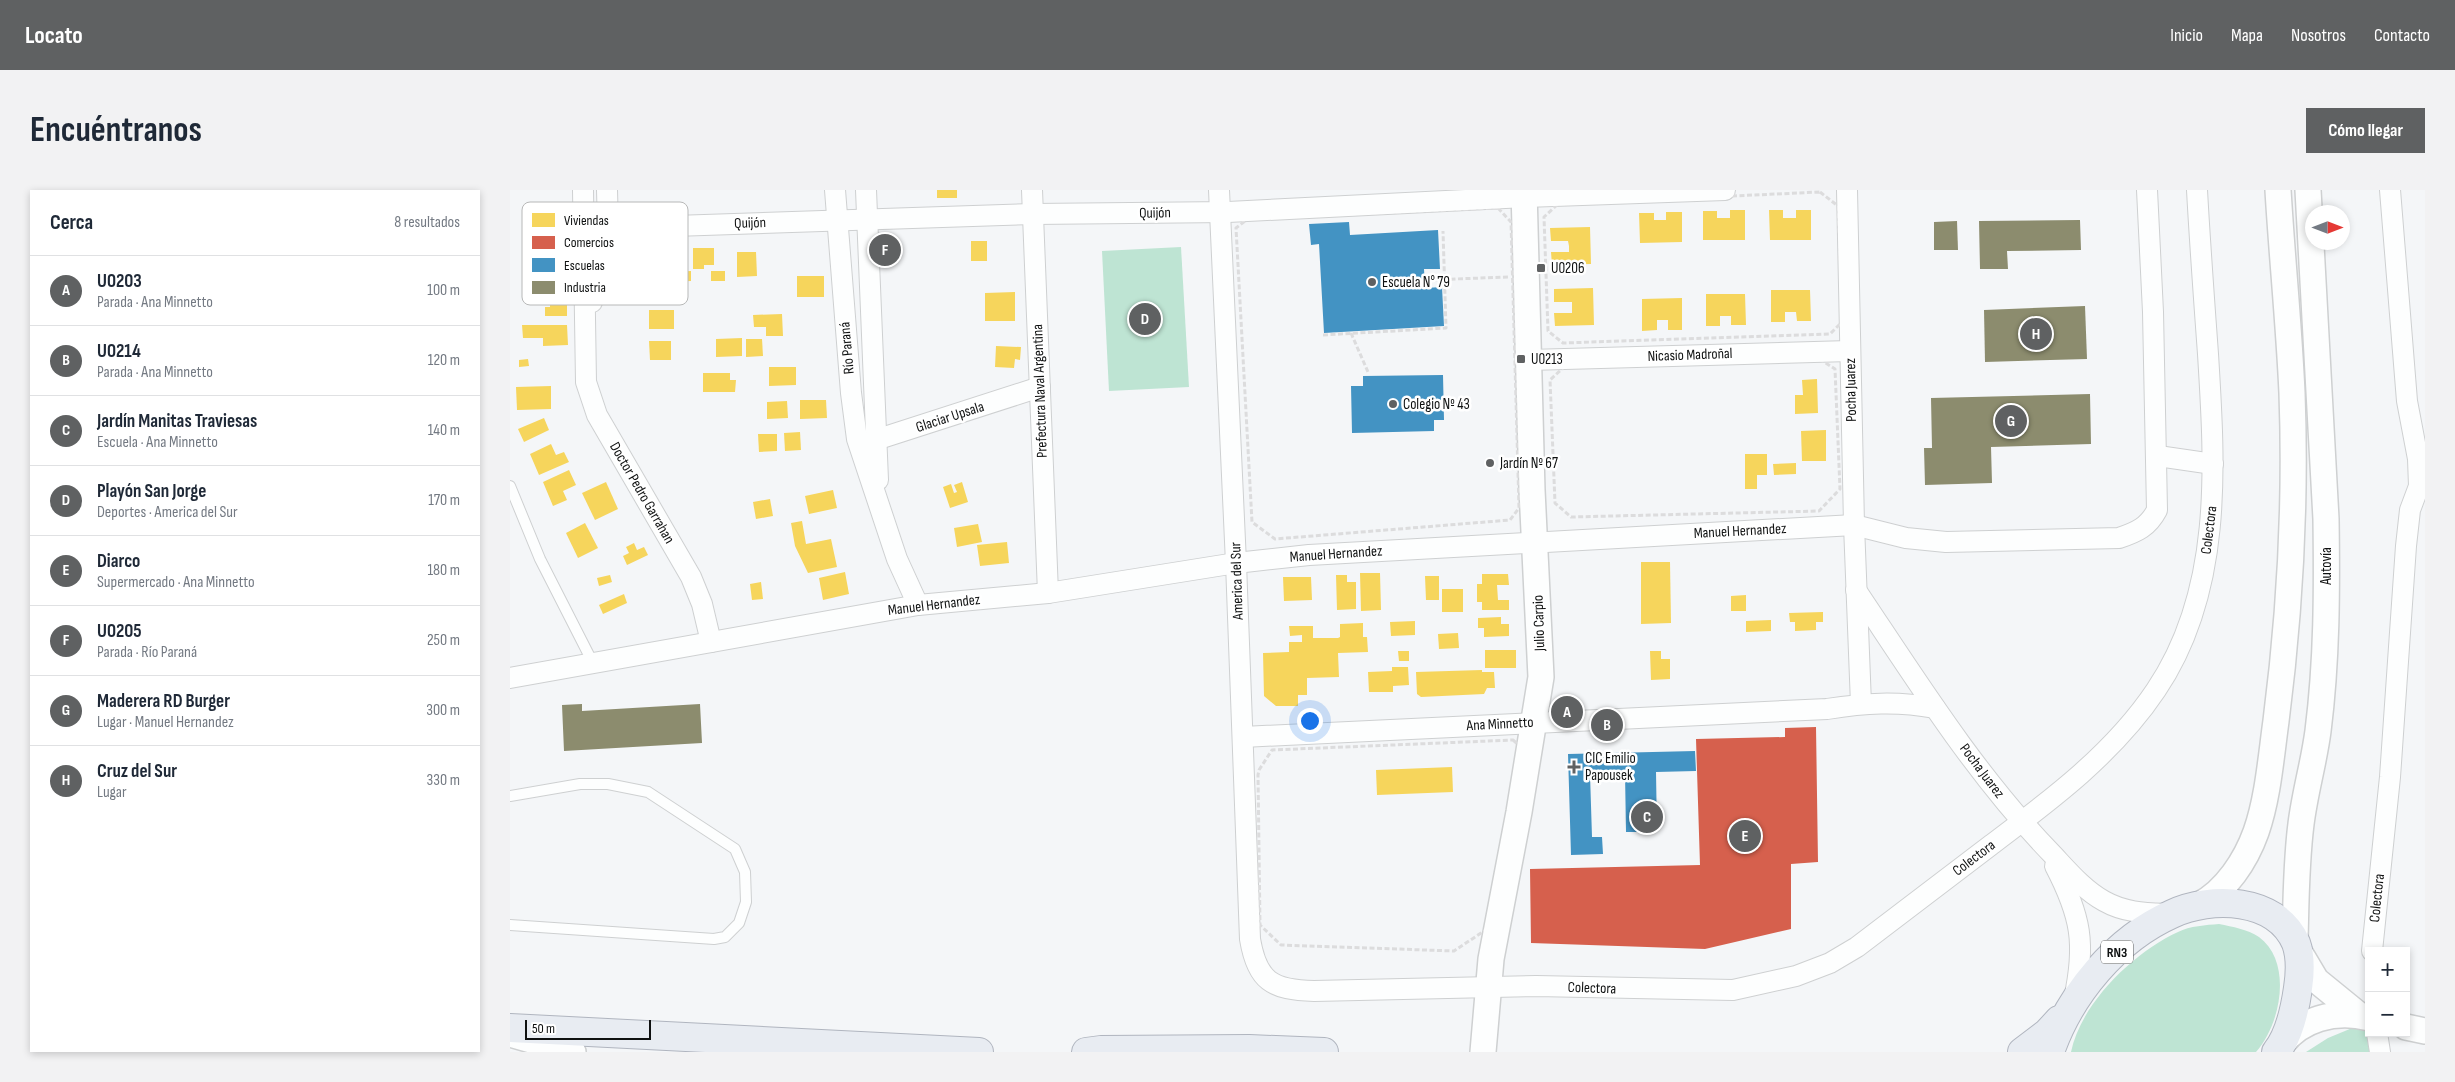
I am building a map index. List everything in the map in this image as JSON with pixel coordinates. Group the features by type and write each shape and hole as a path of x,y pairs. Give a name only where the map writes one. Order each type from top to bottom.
{"highway":[{"name":"RN3","path":"2022,1052 2047,1033 2116,952 2142,932 2172,914 2200,904 2227,903 2250,906 2275,918 2296,944"},
{"path":"2277,1050 2296,1001 2299,966 2296,944"},
{"name":"RN3","path":"2050,1052 2071,1007"},
{"path":"510,1028 979,1052"},
{"path":"1086,1052 1101,1050 1249,1048 1324,1052"}],"street":[{"name":"Río Paraná","path":"835,190 851,393 867,443"},
{"name":"Río Paraná","path":"866,190 867,473 879,502 897,559 918,605"},
{"name":"Prefectura Naval Argentina","path":"1032,190 1048,593"},
{"name":"America del Sur","path":"1219,190 1236,563 1250,939 1258,970"},
{"name":"Quijón","path":"688,225 1033,214 1220,212 1318,198 1725,190"},
{"name":"Pocha Juarez","path":"1847,190 1854,525 1861,704"},
{"path":"2147,190 2158,456 2213,464"},
{"name":"Colectora","path":"1258,970 1274,984 1293,990 1536,986 1733,990 1796,976 1830,963 1857,947 2021,823 2088,767 2125,730 2157,689 2179,647 2196,604 2207,554 2213,506 2213,433 2197,190"},
{"path":"2200,904 2217,894 2248,852 2257,830 2284,662 2290,596 2292,394 2278,190"},
{"name":"Autovía","path":"2296,944 2296,869 2301,822 2318,732 2325,659 2327,573 2326,519 2308,190"},
{"name":"Colectora","path":"2372,947 2390,777 2407,537 2410,510 2422,486 2416,441 2407,401 2390,190"},
{"name":"Julio Carpio","path":"1484,1052 1491,959 1519,812 1541,678 1524,193"},
{"name":"Doctor Pedro Garrahan","path":"584,305 586,382 597,415 691,577 702,604 711,642"},
{"name":"Doctor Pedro Garrahan","path":"584,340 591,305"},
{"name":"Nicasio Madroñal","path":"1529,360 1850,351"},
{"name":"Glaciar Upsala","path":"867,443 1040,387"},
{"name":"Manuel Hernandez","path":"510,678 918,605 1048,593 1236,563 1309,554 1854,525 1906,538 1946,542 2120,538 2138,532 2150,523 2157,510 2158,456"},
{"name":"Pocha Juarez","path":"1856,590 1935,708 2021,823 2074,876 2103,901 2136,912 2172,914"},
{"name":"Ana Minnetto","path":"1243,737 1827,709 1861,704 1905,703 1935,708"},
{"path":"2047,849 2073,902 2078,920 2081,956 2071,1007"},
{"path":"2296,944 2316,980 2364,1017"},
{"path":"2277,1050 2293,1031 2316,1019 2364,1017"},
{"path":"2410,1028 2425,1031"},
{"path":"510,1034 573,1052"},
{"path":"2378,1037 2380,1052"}],"lane":[{"path":"510,486 540,559 593,663"},
{"path":"510,796 580,784 608,784 648,792 735,848 745,872 746,902 739,923 725,937 714,939 510,924"}],"path":[{"path":"1820,192 1838,206 1843,321 1830,334 1563,343 1548,331 1544,217 1558,204 1820,192"},
{"path":"1498,208 1511,222 1513,276 1520,508 1510,520 1275,539 1252,522 1236,228 1249,218 1498,208"},
{"path":"1323,335 1446,328 1443,231"},
{"path":"1428,280 1513,276"},
{"path":"1351,333 1368,372"},
{"path":"1813,355 1835,368 1840,489 1819,510 1571,517 1555,503 1550,380 1564,367 1813,355"},
{"path":"1513,740 1521,747 1486,929 1454,951 1281,945 1260,925 1258,775 1259,770 1272,750 1513,740"}],"green space":[{"path":"1181,247 1189,387 1109,391 1102,251"},
{"path":"2219,924 2245,930 2259,937 2270,948 2276,962 2280,977 2277,1010 2265,1040 2256,1052 2071,1052 2086,1015 2112,981 2127,966 2144,952 2178,932 2203,925"},
{"path":"2357,1026 2365,1029 2365,1037 2369,1037 2371,1052 2306,1052 2328,1038"}],"building: Viviendas":[{"path":"937,190 957,190 957,198 937,198"},
{"path":"1730,210 1745,210 1745,240 1703,240 1703,211 1717,211 1717,218 1730,218"},
{"path":"1769,210 1783,210 1783,218 1796,218 1796,210 1811,210 1811,240 1770,240"},
{"path":"1666,212 1682,212 1682,242 1640,243 1639,213 1654,213 1654,220 1666,220"},
{"path":"1590,227 1591,264 1552,265 1551,252 1569,252 1569,246 1568,241 1551,241 1550,228"},
{"path":"971,241 987,241 987,261 971,261"},
{"path":"693,248 714,248 714,265 704,265 704,269 693,269"},
{"path":"737,252 756,252 757,276 737,277"},
{"path":"688,271 691,271 691,281 688,281"},
{"path":"711,271 725,271 725,281 711,281"},
{"path":"797,276 824,276 824,297 797,297"},
{"path":"1593,288 1594,325 1555,326 1554,313 1572,313 1572,302 1554,302 1554,289"},
{"path":"1771,290 1810,290 1811,321 1797,321 1796,312 1785,312 1785,322 1771,322"},
{"path":"1015,292 1015,321 985,321 985,293"},
{"path":"1706,294 1745,294 1746,325 1731,325 1731,316 1720,316 1720,326 1706,326"},
{"path":"1682,298 1682,330 1668,330 1668,320 1657,320 1657,330 1642,331 1642,299"},
{"path":"550,305 567,305 567,316 545,316 545,307 550,307"},
{"path":"649,310 674,310 674,329 649,329"},
{"path":"782,314 783,336 766,336 766,327 754,327 753,315"},
{"path":"522,325 567,325 568,345 543,346 543,338 523,338"},
{"path":"742,338 742,356 716,357 716,339"},
{"path":"746,339 762,339 763,356 746,357"},
{"path":"649,341 671,341 671,360 650,360"},
{"path":"996,346 1021,347 1020,360 1015,359 1014,368 995,367"},
{"path":"528,359 529,366 519,367 519,360"},
{"path":"769,367 796,367 796,385 769,386"},
{"path":"703,373 730,373 730,380 736,380 735,392 703,392"},
{"path":"1817,379 1818,413 1795,414 1795,395 1803,395 1802,380"},
{"path":"551,386 551,409 517,410 516,387"},
{"path":"800,400 826,400 827,418 800,419"},
{"path":"787,401 788,418 767,419 767,402"},
{"path":"544,418 549,430 524,442 518,429"},
{"path":"1826,430 1826,461 1802,461 1801,431"},
{"path":"800,432 801,450 785,451 784,433"},
{"path":"758,434 777,434 777,451 759,452"},
{"path":"551,444 556,455 564,452 569,462 539,475 530,454"},
{"path":"1745,454 1767,454 1767,475 1757,475 1757,489 1745,489"},
{"path":"1796,463 1796,474 1774,475 1773,464"},
{"path":"569,470 576,485 563,491 567,500 553,506 543,482"},
{"path":"606,482 618,509 595,520 582,493"},
{"path":"962,482 968,502 950,508 943,487 951,484 954,493 957,492 954,485"},
{"path":"833,490 837,508 809,514 805,496"},
{"path":"770,499 773,516 756,519 753,502"},
{"path":"802,521 806,544 831,539 837,567 808,573 795,546 791,523"},
{"path":"585,523 598,548 578,558 566,533"},
{"path":"978,524 982,542 957,547 954,528"},
{"path":"1007,542 1009,563 980,566 977,545"},
{"path":"634,543 637,550 644,547 648,555 627,565 623,556 629,553 626,547"},
{"path":"1641,562 1670,562 1671,623 1641,624"},
{"path":"845,572 849,594 823,600 819,578"},
{"path":"1360,573 1380,573 1381,610 1361,611"},
{"path":"1482,574 1508,574 1509,585 1497,585 1498,600 1509,600 1509,610 1482,610 1482,602 1477,602 1477,584 1482,584"},
{"path":"610,575 612,582 599,586 597,578"},
{"path":"1336,575 1347,575 1347,582 1356,582 1356,609 1337,610"},
{"path":"1425,576 1439,576 1439,600 1426,600"},
{"path":"1283,577 1311,577 1312,600 1284,601"},
{"path":"761,582 763,599 752,600 750,584"},
{"path":"1442,589 1463,589 1463,612 1442,612"},
{"path":"624,594 627,603 603,614 599,605"},
{"path":"1746,595 1746,611 1731,611 1731,596"},
{"path":"1823,612 1823,622 1816,622 1816,630 1795,631 1795,622 1790,622 1789,613"},
{"path":"1501,617 1501,624 1509,624 1509,636 1484,637 1484,628 1478,628 1478,618"},
{"path":"1771,620 1771,631 1746,632 1746,621"},
{"path":"1415,621 1415,635 1391,636 1390,622"},
{"path":"1363,623 1363,637 1367,637 1368,652 1338,653 1339,677 1307,678 1307,695 1298,695 1298,706 1276,706 1264,696 1263,653 1289,652 1289,642 1302,642 1302,635 1290,636 1289,626 1313,626 1313,638 1338,638 1340,637 1340,624"},
{"path":"1458,633 1459,648 1439,649 1438,634"},
{"path":"1485,650 1516,650 1516,668 1485,668"},
{"path":"1398,651 1409,651 1409,661 1399,661"},
{"path":"1650,651 1661,651 1661,659 1670,659 1670,679 1651,680"},
{"path":"1392,667 1408,667 1409,685 1393,686 1393,692 1369,692 1368,672 1392,671"},
{"path":"1482,670 1482,672 1494,672 1495,688 1487,688 1484,694 1421,697 1417,694 1416,672"},
{"path":"1452,767 1453,792 1377,795 1376,770"}],"building: Comercios":[{"path":"1816,727 1818,862 1791,864 1791,929 1705,949 1531,943 1530,869 1700,865 1696,739 1785,737 1785,728"}],"building: Escuelas":[{"path":"1349,222 1350,235 1438,230 1440,269 1424,269 1425,288 1442,287 1444,326 1324,333 1319,244 1311,245 1309,224"},
{"path":"1443,375 1444,420 1434,420 1434,431 1352,433 1351,386 1363,386 1363,376"},
{"path":"1695,751 1696,771 1656,772 1657,832 1626,832 1625,773 1590,774 1592,837 1602,837 1603,854 1571,855 1568,754"}],"building: Industria":[{"path":"2080,220 2081,250 2007,251 2008,269 1980,269 1979,221"},
{"path":"1957,221 1958,250 1934,250 1934,222"},
{"path":"2085,306 2087,359 1985,362 1984,310"},
{"path":"2090,394 2091,444 1991,447 1992,483 1925,485 1924,448 1932,448 1931,398"},
{"path":"582,704 582,711 700,704 702,743 564,751 562,705"}],"place":[{"name":"U0205","path":"885,250"},
{"name":"U0206","path":"1541,268"},
{"name":"Escuela N° 79","path":"1372,282"},
{"name":"Playón San Jorge","path":"1145,319"},
{"name":"Cruz del Sur","path":"2036,334"},
{"name":"U0213","path":"1521,359"},
{"name":"Colegio Nº 43","path":"1393,404"},
{"name":"Maderera RD Burger","path":"2011,421"},
{"name":"Jardín Nº 67","path":"1490,463"},
{"name":"U0203","path":"1567,712"},
{"name":"U0214","path":"1607,725"},
{"name":"CIC Emilio Papousek","path":"1574,767"},
{"name":"Jardín Manitas Traviesas","path":"1647,817"},
{"name":"Diarco","path":"1745,836"}]}
